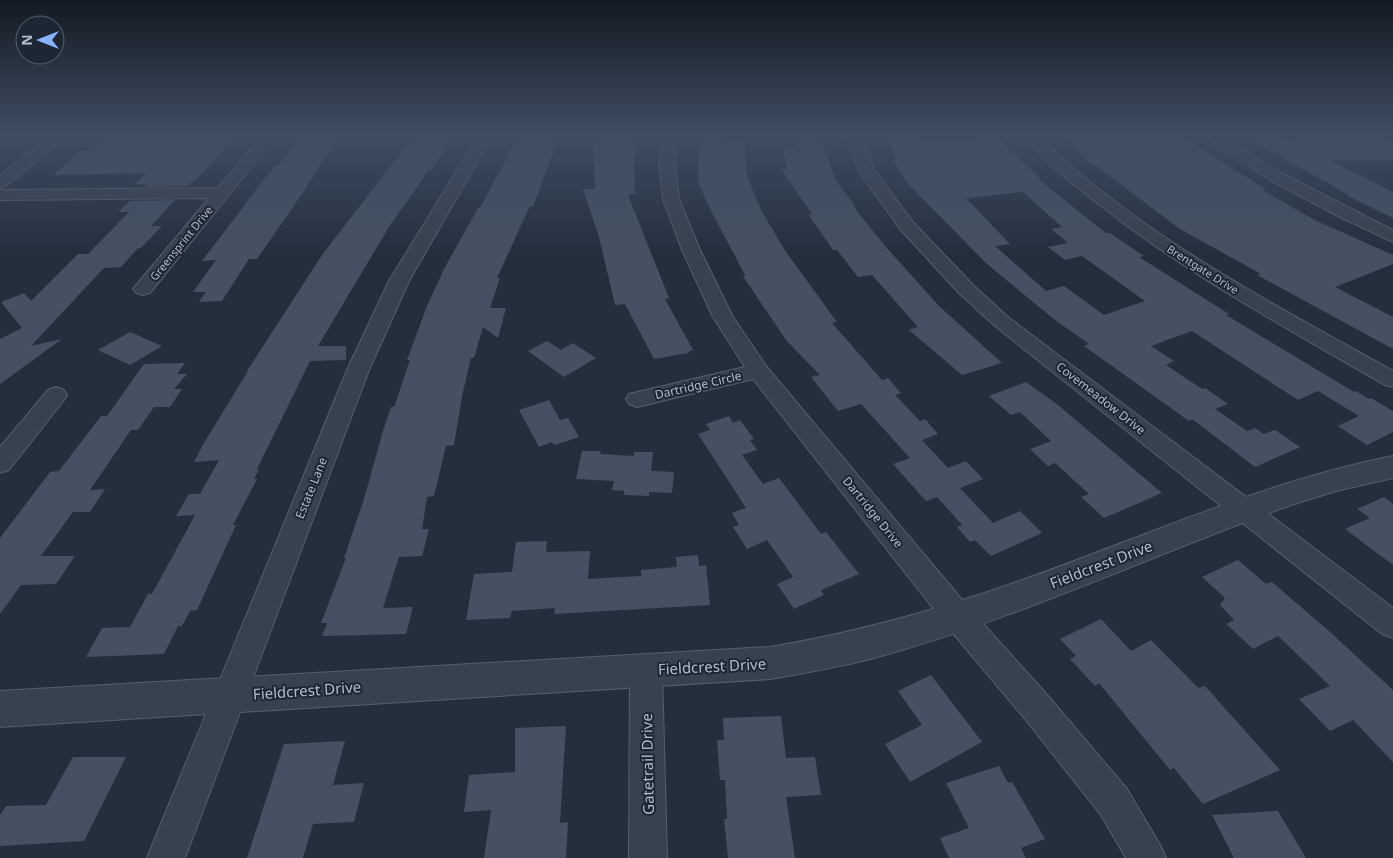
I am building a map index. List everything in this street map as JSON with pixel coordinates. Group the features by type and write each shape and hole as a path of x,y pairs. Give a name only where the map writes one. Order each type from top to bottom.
{"street":[{"path":"0,183 13,173"},
{"name":"Greensprint Drive","path":"143,289 239,173"},
{"name":"Estate Lane","path":"166,858 358,370 399,281 463,173"},
{"name":"Dartridge Drive","path":"669,173 671,199 691,250 723,317 758,371 958,616 1038,708 1114,802 1147,858"},
{"name":"Covemeadow Drive","path":"868,173 906,225 966,289 1002,322 1393,625"},
{"name":"Brentgate Drive","path":"1071,173 1131,223 1223,282 1393,380"},
{"path":"1273,173 1290,184 1393,237"},
{"path":"0,194 222,193"},
{"name":"Dartridge Circle","path":"637,399 758,371"},
{"path":"0,464 56,395"},
{"name":"Fieldcrest Drive","path":"0,709 770,663 813,657 865,645 958,616 1244,509 1303,490 1393,467"},
{"name":"Gatetrail Drive","path":"646,670 648,858"}],"building":[{"path":"55,173 144,173 53,175"},
{"path":"146,173 203,173 188,186 144,187 147,184 135,184"},
{"path":"269,173 315,173 257,259 249,259 222,301 199,302 206,292 193,292 216,260 202,261"},
{"path":"385,173 427,173 389,227 318,346 346,346 346,360 310,361 257,469 259,469 254,479 257,479 233,525 236,525 197,610 190,611 182,626 178,626 164,654 86,657 102,628 130,627 148,594 152,594 195,515 176,516 189,494 200,494 219,460 194,462 247,371 322,255"},
{"path":"499,173 546,173 533,206 530,206 497,278 500,278 490,308 506,308 498,338 483,327 474,358 471,358 462,396 454,445 446,446 434,496 427,497 422,529 429,529 422,556 399,557 383,608 413,607 406,634 322,636 327,623 321,623 346,558 344,558 364,499 383,431 391,407 394,407 410,360 407,360 427,306 444,269 478,208 480,208"},
{"path":"594,173 634,173 635,194 628,195 669,298 665,299 693,350 689,353 654,359 625,304 615,305 599,237 583,189 595,189"},
{"path":"698,173 747,173 761,210 786,252 837,322 832,323 882,380 888,378 901,393 895,395 920,421 925,419 938,434 922,440 948,468 966,461 983,479 960,488 993,523 1020,511 1042,533 991,556 975,540 970,542 957,527 962,525 937,497 926,501 893,464 910,458 861,404 838,411 811,377 820,375 786,340 743,276 745,275 698,182"},
{"path":"784,173 833,173 835,179 855,206 853,206 886,247 939,306 1002,363 962,375 909,330 918,327 872,275 858,277 837,250 833,250 808,214 812,214"},
{"path":"901,173 1035,173 1041,179 1038,179 1106,233 1110,233 1144,256 1139,257 1229,314 1226,315 1354,392 1356,391 1369,399 1371,398 1393,411 1393,432 1367,445 1338,426 1359,416 1318,391 1298,400 1192,331 1151,346 1174,361 1166,365 1228,404 1215,409 1247,431 1255,428 1264,434 1275,430 1300,447 1255,467 1192,419 1189,421 1084,346 1089,344 1055,320 987,264 909,185","holes":["1023,192 1062,227 1051,229 1068,243 1048,247 1065,260 1082,256 1145,301 1104,315 1064,286 1046,291 995,246 1010,244 966,198"]},
{"path":"1106,173 1240,173 1267,190 1262,190 1317,221 1393,255 1393,264 1335,287 1393,317 1393,349 1257,275 1261,274 1180,229"},
{"path":"1310,173 1356,173 1393,192 1393,218 1346,195 1349,195"},
{"path":"175,200 151,226 162,226 141,248 138,248 121,267 104,268 31,346 62,339 0,384 0,339 22,328 1,302 24,293 31,301 78,254 88,254 129,212 118,212 130,201"},
{"path":"130,332 162,346 130,365 98,350"},
{"path":"547,341 561,350 573,343 596,358 564,377 528,351"},
{"path":"185,363 177,374 187,374 174,389 182,389 170,407 154,407 138,430 131,430 90,490 105,489 90,512 73,512 41,556 75,556 56,584 21,585 0,614 0,538 50,472 59,471 101,416 107,416 144,364"},
{"path":"1026,382 1058,405 1162,493 1104,518 1081,497 1089,494 1055,463 1048,466 1030,449 1051,441 1020,412 1011,415 989,396"},
{"path":"549,400 560,420 568,418 579,437 554,445 552,442 539,447 519,410"},
{"path":"729,416 733,423 740,420 754,439 750,440 757,450 742,455 763,484 779,478 821,534 826,532 859,574 821,590 824,595 794,609 777,584 793,577 767,540 747,549 733,527 739,525 732,513 746,508 698,434 710,430 706,424"},
{"path":"582,451 601,451 600,454 634,456 634,452 653,452 651,471 674,472 672,493 649,492 649,496 624,495 624,491 612,490 614,481 576,479"},
{"path":"1384,497 1393,504 1393,565 1345,529 1370,518 1357,509"},
{"path":"547,541 546,552 590,551 588,579 641,576 641,570 677,567 676,557 698,555 699,566 706,565 710,605 554,614 555,608 512,611 510,618 466,620 474,574 512,572 516,542"},
{"path":"1238,560 1266,584 1272,582 1393,690 1393,762 1353,720 1330,731 1299,699 1330,686 1278,636 1253,649 1226,624 1234,620 1220,605 1225,598 1202,577"},
{"path":"1101,619 1131,651 1151,640 1198,688 1205,686 1280,770 1203,804 1174,768 1170,770 1099,683 1095,686 1070,659 1076,656 1060,639"},
{"path":"931,675 982,742 910,782 885,744 922,725 898,691"},
{"path":"781,716 786,758 815,757 821,795 786,797 795,858 728,858 724,819 727,819 725,780 720,780 717,740 724,740 723,718"},
{"path":"566,726 560,823 568,822 566,858 484,858 491,810 464,812 469,775 515,772 515,728"},
{"path":"345,741 333,785 364,783 354,822 313,824 303,858 247,858 284,744"},
{"path":"73,757 126,757 84,841 0,846 0,815 6,806 46,805"},
{"path":"999,766 1008,783 1012,782 1045,839 1021,848 1026,858 949,858 940,838 969,828 946,783"},
{"path":"1278,811 1306,858 1234,858 1212,815"}]}
